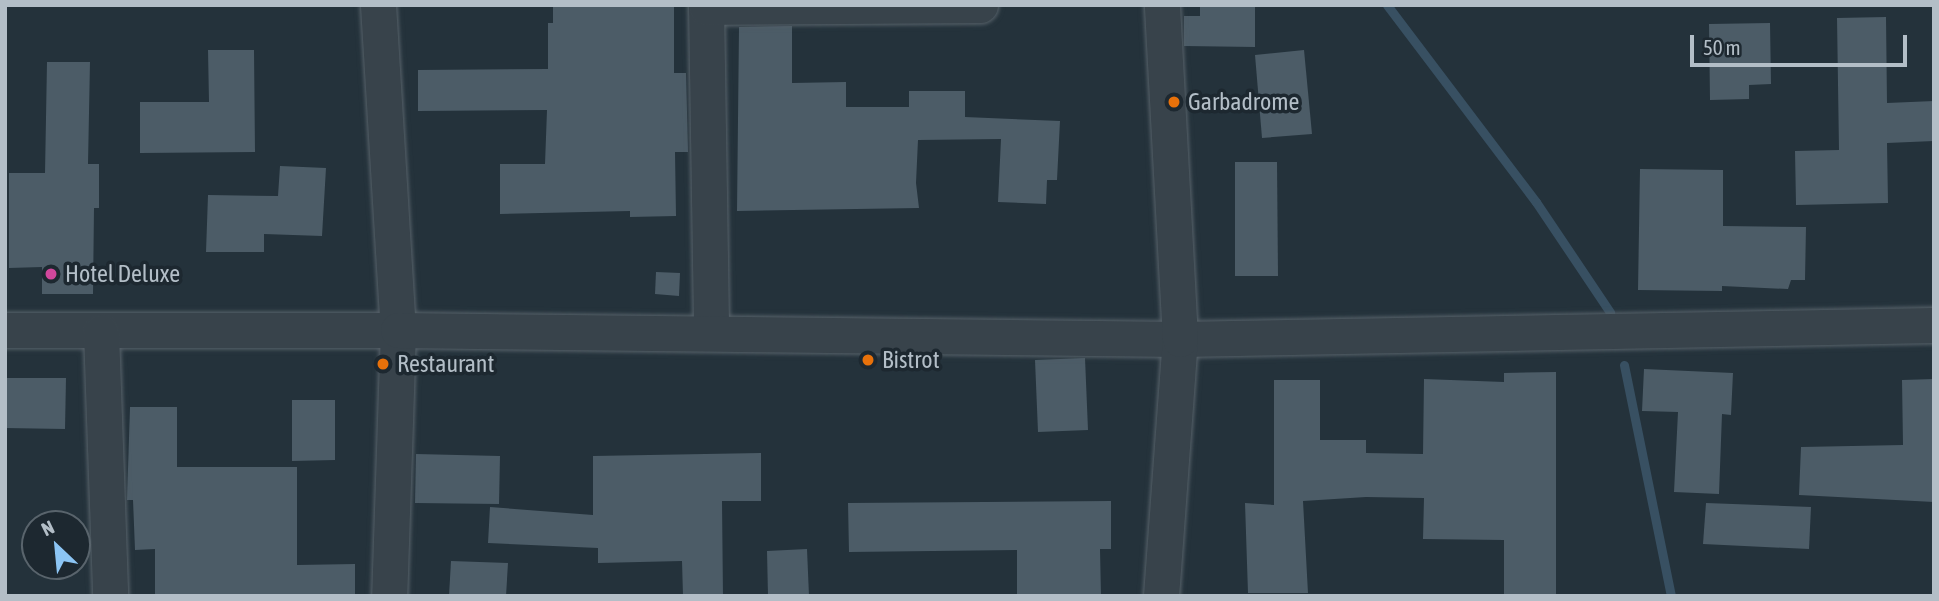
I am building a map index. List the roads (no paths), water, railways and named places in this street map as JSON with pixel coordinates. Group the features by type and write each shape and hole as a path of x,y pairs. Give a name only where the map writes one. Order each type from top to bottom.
{"street":[{"path":"378,5 398,330 389,596"},
{"path":"710,332 706,6 979,5"},
{"path":"1161,596 1180,339 1162,5"},
{"path":"5,330 710,332 1180,339 1934,326"},
{"path":"102,332 110,596"}],"waterway":[{"path":"1387,5 1536,202 1610,312"},
{"path":"1624,365 1671,596"}],"place":[{"name":"Garbadrome","path":"1174,102"},
{"name":"Hotel Deluxe","path":"51,274"},
{"name":"Bistrot","path":"868,360"},
{"name":"Restaurant","path":"383,364"}]}
